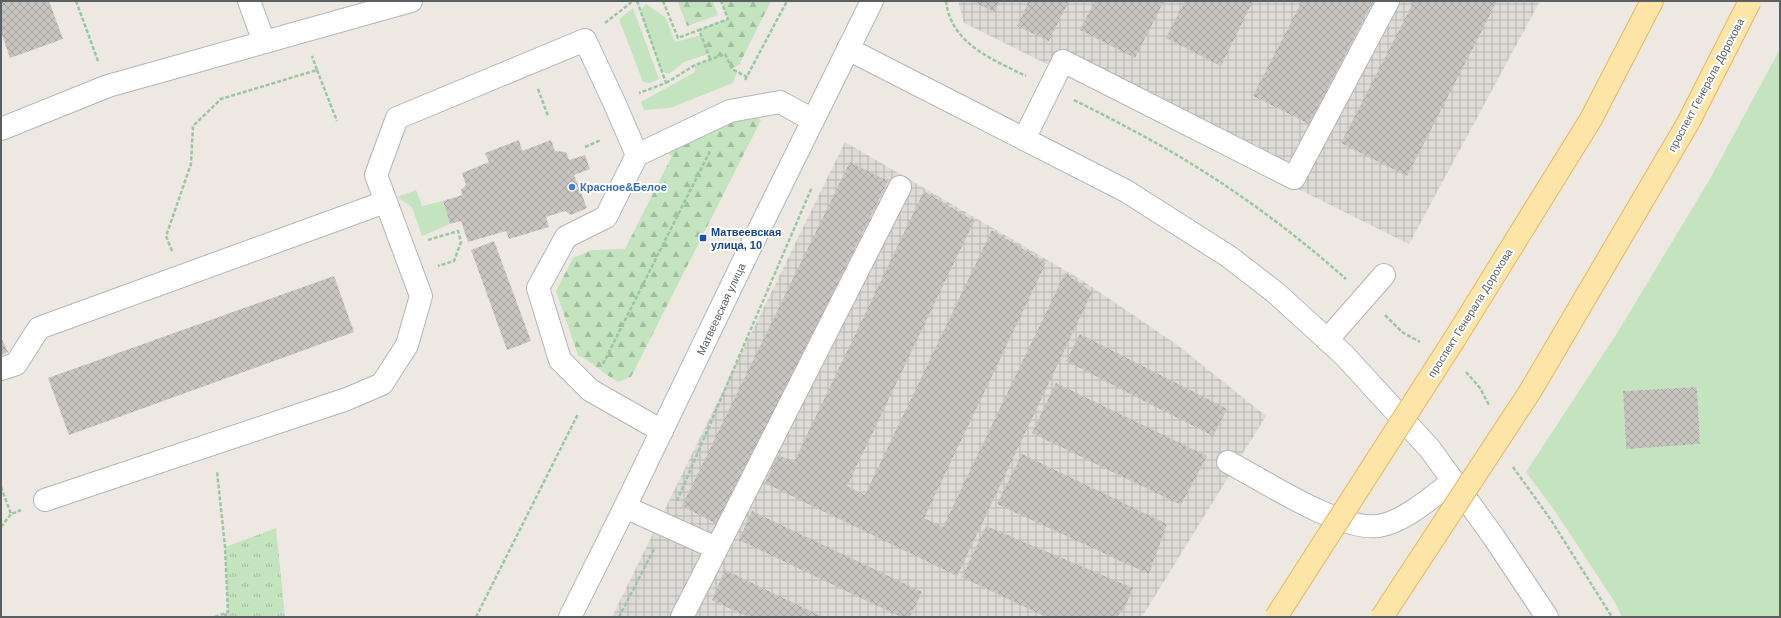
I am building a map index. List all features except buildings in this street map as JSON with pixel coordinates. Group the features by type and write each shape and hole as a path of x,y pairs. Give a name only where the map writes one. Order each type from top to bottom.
{"main road":[{"name":"проспект Генерала Дорохова","path":"1276,617 1454,340 1591,119 1652,1"},
{"name":"проспект Генерала Дорохова","path":"1382,617 1535,384 1688,122 1750,1"}],"street":[{"path":"249,1 264,42"},
{"path":"1,129 108,86 411,1"},
{"name":"Матвеевская улица","path":"570,617 872,1"},
{"path":"1024,139 1063,61 1294,178 1388,1"},
{"path":"45,500 347,399 382,384 407,345 421,296 385,202 376,174 397,118 585,40 614,102 636,155"},
{"path":"848,49 1126,191 1228,256 1276,293 1344,355 1430,449 1494,536 1547,617"},
{"path":"662,431 590,390 560,360 538,288 566,238 606,217 636,155 730,111 780,102 813,120"},
{"path":"682,617 900,187"},
{"path":"1,369 16,364 39,328 385,202"},
{"path":"1327,340 1384,275"},
{"path":"1228,462 1304,505 1353,524 1378,526 1405,517 1453,481"},
{"path":"625,507 716,548"}],"path":[{"path":"76,1 108,86"},
{"path":"585,40 633,1"},
{"path":"637,1 666,83"},
{"path":"664,1 678,38 728,19 721,1"},
{"path":"730,111 787,1"},
{"path":"946,1 947,9 955,28 968,44 1004,65 1170,151 1224,184 1278,224 1365,297 1402,332 1422,343"},
{"path":"699,30 710,59"},
{"path":"300,31 337,121"},
{"path":"614,102 666,83 695,65 725,54 732,69 747,77"},
{"path":"183,275 177,266 166,236 191,164 193,126 221,99 317,70"},
{"path":"536,82 548,116"},
{"path":"600,132 606,146"},
{"path":"585,147 603,139"},
{"path":"476,617 710,151"},
{"path":"619,617 666,526 812,187"},
{"path":"425,241 458,231 461,242 454,261 434,267"},
{"path":"1464,370 1480,388 1490,407"},
{"path":"215,444 225,547 228,612 224,617"},
{"path":"1509,462 1551,520 1612,617"},
{"path":"1,527 11,514"},
{"path":"215,617 228,612"}],"shaded area":[{"path":"958,1 1540,1 1409,244 964,23"},
{"path":"845,142 1080,279 1176,344 1266,416 1142,617 612,617"}],"green space":[{"path":"713,1 718,15 687,26 678,2"},
{"path":"721,1 771,1 739,65 732,69 725,54 710,59 699,30 728,19"},
{"path":"646,4 666,18 675,42 701,35 708,54 684,62 669,74 661,71 640,10"},
{"path":"633,8 659,79 650,83 643,82 619,19"},
{"path":"1780,49 1780,617 1622,617 1614,601 1557,514 1526,472 1619,330 1710,179","holes":["1697,387 1700,444 1626,448 1623,391"]},
{"path":"725,54 732,69 737,72 733,83 670,108 644,110 641,102 695,72 695,65"},
{"path":"748,112 761,120 631,377 618,382 578,355 556,291 573,258 592,250 625,249 672,156 656,146"},
{"path":"416,190 422,206 443,201 450,224 422,236 412,207 397,197"},
{"path":"276,528 285,617 224,617 228,612 225,547"}],"place":[{"name":"Красное&Белое","path":"572,187"},
{"name":"Матвеевская улица, 10","path":"703,238"}]}
